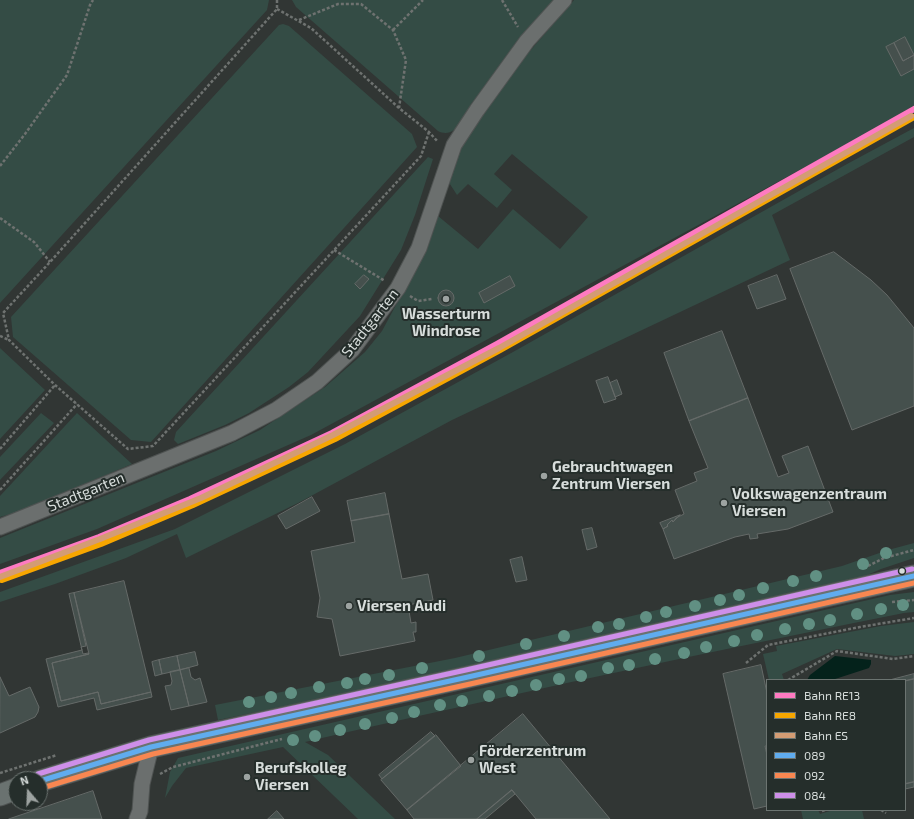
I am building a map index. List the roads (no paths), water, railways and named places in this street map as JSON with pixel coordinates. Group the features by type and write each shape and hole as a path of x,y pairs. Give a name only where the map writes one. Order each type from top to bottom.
{"main road":[{"path":"48,779 151,747 461,679 914,576"}],"street":[{"name":"Stadtgarten","path":"0,527 232,433 276,410 316,382 352,350 398,288 419,248 454,145 477,110 527,41 564,0"},
{"path":"137,819 140,811 142,784 151,747"}],"rail line":[{"name":"RE13","path":"0,573 99,537 190,499 332,433 497,344 914,109"},
{"name":"ES","path":"0,577 100,539 201,498 333,435 499,348 911,116"},
{"name":"RE8","path":"2,580 101,544 193,505 335,439 500,350 914,117"}],"place":[{"name":"Wasserturm Windrose","path":"446,299"},
{"name":"Gebrauchtwagen Zentrum Viersen","path":"544,476"},
{"name":"Volkswagenzentraum Viersen","path":"724,503"},
{"name":"Viersen Audi","path":"349,606"},
{"name":"Förderzentrum West","path":"471,760"},
{"name":"Berufskolleg Viersen","path":"247,777"}]}
